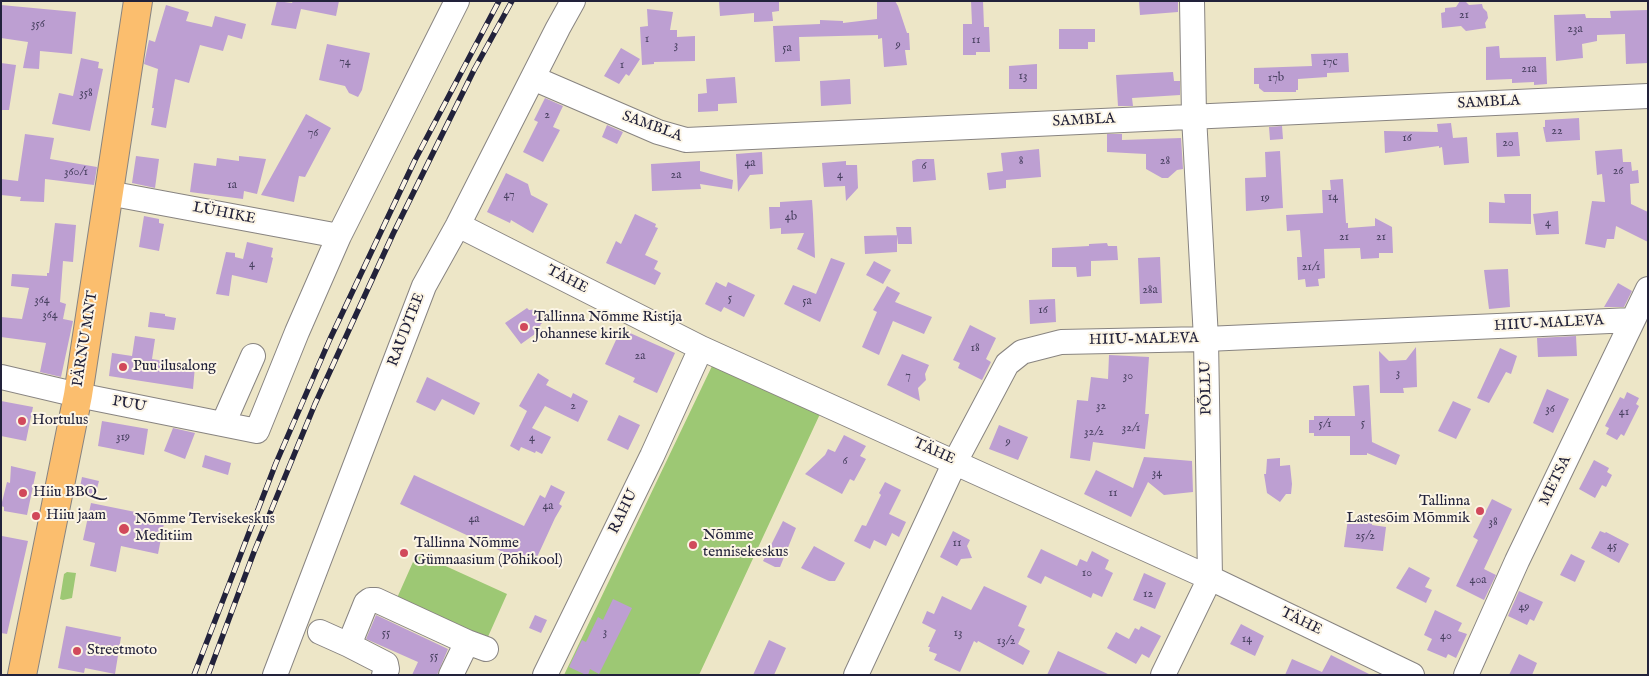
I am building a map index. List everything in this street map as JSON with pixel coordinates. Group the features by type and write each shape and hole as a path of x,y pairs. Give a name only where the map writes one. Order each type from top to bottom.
{"main road":[{"name":"PÄRNU MNT","path":"22,675 78,395 138,1"}],"street":[{"path":"339,236 456,1"},
{"name":"RAUDTEE","path":"274,675 424,286 573,1"},
{"name":"PÕLLU","path":"1164,675 1210,578 1206,339 1194,116 1192,1"},
{"name":"SAMBLA","path":"533,78 658,132 686,140 1648,96"},
{"name":"LÜHIKE","path":"108,193 339,236"},
{"name":"TÄHE","path":"458,224 701,348 1210,578 1412,675"},
{"name":"PUU","path":"1,378 257,431 297,332 339,236"},
{"name":"METSA","path":"1466,675 1517,561 1648,289"},
{"name":"HIIU-MALEVA","path":"856,675 955,462 1007,364 1022,352 1061,342 1206,339 1632,320"},
{"name":"RAHU","path":"545,675 652,456 701,348"},
{"path":"224,424 253,356"},
{"path":"349,645 366,603 370,600 376,600 476,645 451,675"},
{"path":"320,632 386,664 387,669 384,675"}],"green space":[{"name":"Nõmme tennisekeskus","path":"713,364 820,414 699,675 564,675"},
{"path":"417,553 507,594 487,639 397,598"},
{"path":"67,572 76,573 72,598 63,600 60,599 64,574"}],"building":[{"path":"277,1 292,3 293,1 339,1 336,16 301,9 296,29 271,25"},
{"path":"719,1 779,1 779,11 772,12 773,21 754,22 754,13 720,16"},
{"path":"877,1 895,1 898,6 907,33 909,33 910,50 905,50 907,65 884,67 882,38 878,39 878,35 799,37 800,61 775,62 773,26 820,24 820,20 843,21 843,23 877,19"},
{"path":"971,1 983,1 984,27 989,27 990,52 976,52 976,55 963,55 963,24 972,24"},
{"path":"1139,1 1178,1 1178,12 1140,15"},
{"path":"1460,1 1465,1 1469,5 1482,4 1488,18 1485,23 1486,28 1466,31 1461,26 1442,28 1441,13 1445,12 1445,8 1456,7"},
{"path":"1,5 76,12 72,54 40,51 39,69 23,68 28,42 1,38"},
{"path":"166,5 189,12 186,21 212,27 215,16 246,24 242,39 228,35 223,51 200,45 189,83 175,79 166,128 151,125 158,69 144,64 149,40 155,42"},
{"path":"647,9 673,12 670,30 677,30 677,37 695,36 695,61 654,62 654,64 642,65 640,27 648,26"},
{"path":"1648,10 1648,63 1626,64 1625,34 1597,35 1597,41 1582,44 1583,58 1556,61 1554,15 1585,14 1586,18 1611,18 1610,11"},
{"path":"1059,29 1095,29 1095,42 1088,42 1088,49 1059,49"},
{"path":"327,44 370,53 362,90 358,97 349,93 345,86 319,80"},
{"path":"1499,46 1500,58 1546,57 1547,84 1534,85 1534,82 1512,83 1512,79 1486,80 1486,47"},
{"path":"621,48 640,59 629,76 626,74 619,84 604,76"},
{"path":"1348,53 1349,72 1327,73 1327,77 1298,79 1298,90 1296,92 1264,92 1259,88 1259,84 1254,84 1254,68 1312,66 1311,54"},
{"path":"81,58 99,62 98,68 103,69 90,131 52,124 59,93 73,96"},
{"path":"1,63 16,65 9,110 1,110"},
{"path":"1037,64 1037,89 1009,89 1009,66"},
{"path":"1173,72 1174,81 1180,81 1180,95 1132,98 1133,106 1118,106 1116,75"},
{"path":"735,77 737,103 718,104 718,111 698,112 698,94 707,93 706,79"},
{"path":"850,79 851,104 821,106 820,81"},
{"path":"545,98 563,106 553,127 560,130 543,162 523,152 538,122 534,120"},
{"path":"306,114 331,128 305,177 299,176 294,202 261,195"},
{"path":"1579,118 1580,140 1546,142 1543,127 1545,127 1545,120"},
{"path":"1451,123 1453,138 1467,137 1469,163 1444,165 1442,147 1439,148 1439,146 1385,153 1384,131 1438,132 1437,124"},
{"path":"607,125 623,132 617,144 602,137"},
{"path":"1282,126 1283,139 1270,140 1269,127"},
{"path":"1518,132 1520,156 1497,157 1496,133"},
{"path":"25,134 54,138 50,159 97,167 94,185 45,179 44,202 20,201 21,197 1,195 1,179 18,181"},
{"path":"1107,134 1122,134 1122,140 1181,138 1183,169 1177,170 1168,178 1162,178 1146,169 1146,154 1107,152"},
{"path":"1039,149 1041,177 1006,180 1006,188 989,190 987,173 1003,171 1001,153"},
{"path":"1622,149 1623,162 1631,162 1632,171 1638,170 1639,183 1630,184 1631,204 1648,212 1648,242 1616,226 1614,239 1607,239 1605,248 1585,244 1592,201 1605,202 1602,174 1597,175 1595,151"},
{"path":"1280,151 1283,208 1246,211 1245,178 1266,177 1265,152"},
{"path":"762,152 763,174 750,175 738,192 736,154"},
{"path":"136,156 159,159 155,188 132,183"},
{"path":"239,156 266,159 257,194 244,191 243,199 190,192 194,163 216,166 217,158 239,161"},
{"path":"917,159 934,159 936,180 913,182 912,161"},
{"path":"700,161 700,171 733,180 732,189 700,184 701,189 652,191 651,164"},
{"path":"846,161 846,165 857,165 858,188 846,201 845,186 824,187 822,163"},
{"path":"506,173 528,184 531,195 548,204 533,233 511,220 510,223 487,212"},
{"path":"1343,179 1348,228 1375,226 1375,218 1392,227 1393,253 1379,253 1379,258 1361,259 1360,248 1324,249 1325,278 1318,279 1319,286 1306,287 1305,279 1298,280 1297,257 1302,257 1300,230 1287,231 1286,215 1323,213 1322,190 1331,190 1330,180"},
{"path":"1504,194 1531,194 1531,224 1489,223 1489,202 1505,203"},
{"path":"812,200 815,258 797,249 804,233 781,234 781,228 770,229 769,207 780,207 780,202"},
{"path":"1558,211 1559,234 1536,235 1533,214"},
{"path":"635,214 656,224 655,227 658,228 645,255 658,261 654,269 661,273 655,285 606,263 616,241 621,244"},
{"path":"144,216 159,219 159,223 164,224 159,251 139,247"},
{"path":"55,223 76,225 73,262 63,261 60,302 66,304 63,319 73,321 61,377 40,372 46,343 1,337 1,317 22,319 29,288 11,286 12,274 47,276 47,273 49,273"},
{"path":"896,227 911,227 912,244 898,244"},
{"path":"897,235 897,252 865,254 864,236"},
{"path":"247,242 273,248 271,257 273,258 267,283 232,275 229,296 216,294 226,252 235,253 235,257 243,259"},
{"path":"1107,243 1108,246 1117,246 1118,260 1091,261 1091,276 1077,277 1076,267 1052,267 1052,248"},
{"path":"1160,257 1162,303 1140,304 1138,258"},
{"path":"831,258 845,263 820,322 784,304 793,285 816,294"},
{"path":"874,261 891,270 883,284 866,275"},
{"path":"1508,269 1510,307 1489,309 1484,270"},
{"path":"716,282 726,287 728,282 755,295 744,317 724,307 721,312 705,304"},
{"path":"1618,283 1632,291 1624,307 1604,307"},
{"path":"887,286 900,293 895,302 932,317 924,334 893,321 879,355 862,347 877,312 873,310"},
{"path":"1055,299 1056,322 1030,324 1029,300"},
{"name":"Tallinna Nõmme Ristija Johannese kirik","path":"527,308 529,310 539,309 543,311 546,319 540,325 542,329 521,344 505,323"},
{"path":"150,312 176,318 174,330 148,327"},
{"path":"970,325 996,338 986,359 991,362 982,380 958,368 960,363 953,360"},
{"path":"621,329 675,353 657,393 633,382 635,378 605,364"},
{"path":"135,336 155,339 152,359 195,366 193,389 109,376 112,353 132,356"},
{"path":"1576,336 1577,356 1538,357 1537,338"},
{"path":"1416,347 1417,387 1403,388 1404,393 1380,393 1379,351 1389,361 1406,360"},
{"path":"1500,348 1517,356 1511,374 1506,372 1489,403 1477,398"},
{"path":"902,354 929,365 925,374 926,380 918,388 920,401 887,385"},
{"path":"1109,355 1149,357 1145,414 1149,414 1145,449 1093,442 1090,461 1070,458 1077,400 1088,401 1091,377 1108,379"},
{"path":"538,373 549,380 546,385 571,398 573,393 588,401 578,422 545,406 532,428 551,437 542,454 521,447 519,451 510,446 527,411 519,406"},
{"path":"427,377 480,403 474,415 442,399 435,411 416,402"},
{"path":"1369,385 1372,442 1400,455 1396,465 1367,453 1367,455 1350,455 1350,436 1314,436 1314,433 1309,433 1309,420 1314,420 1314,416 1355,416 1353,386"},
{"path":"1547,389 1569,399 1553,433 1533,423"},
{"path":"1627,392 1639,398 1636,404 1639,406 1624,436 1621,434 1617,440 1606,434 1609,428 1605,426 1620,397 1624,399"},
{"path":"1,401 33,407 26,441 1,436"},
{"path":"1453,401 1471,409 1456,439 1438,431"},
{"path":"619,415 640,425 628,450 607,440"},
{"path":"102,421 148,429 144,455 98,446"},
{"path":"999,425 1028,437 1018,460 989,449"},
{"path":"173,428 195,433 185,459 164,451"},
{"path":"844,435 866,446 860,456 866,459 854,481 850,479 842,494 805,474 825,455 828,449 835,452"},
{"path":"205,455 231,463 228,475 202,467"},
{"path":"1144,457 1192,461 1193,492 1164,495 1148,482 1131,517 1084,494 1096,470 1133,488"},
{"path":"1280,458 1280,466 1290,465 1292,484 1291,494 1286,494 1280,502 1267,493 1264,474 1266,474 1267,459"},
{"path":"1594,460 1609,468 1607,472 1612,475 1606,487 1602,485 1595,498 1579,489"},
{"path":"11,466 36,472 27,515 4,511 4,507 1,506 7,482 10,483"},
{"path":"414,475 524,526 540,495 545,498 551,485 565,492 559,504 562,506 533,566 400,504"},
{"path":"82,477 99,481 95,496 79,492"},
{"path":"885,482 901,490 889,514 906,522 899,537 892,533 886,546 874,540 870,549 854,541 862,525 866,526"},
{"path":"1492,499 1512,509 1484,569 1496,575 1484,600 1456,586 1478,540 1473,537"},
{"name":"Nõmme Tervisekeskus Meditiim","path":"91,503 165,518 158,554 121,546 116,572 90,566 95,543 83,540"},
{"path":"1348,519 1372,521 1372,525 1386,527 1383,551 1344,547"},
{"path":"783,521 796,528 780,567 775,567 763,561"},
{"path":"953,531 970,540 967,546 972,558 961,559 957,566 940,557"},
{"path":"1600,531 1606,532 1629,544 1619,563 1591,548"},
{"path":"2,536 28,541 7,634 1,633"},
{"path":"814,546 845,563 835,581 829,581 801,568"},
{"path":"1041,549 1077,566 1080,559 1087,562 1092,551 1109,560 1105,569 1113,573 1102,597 1093,593 1091,598 1045,576 1041,584 1027,577"},
{"path":"1571,554 1585,561 1575,582 1560,575"},
{"path":"1409,567 1430,578 1425,587 1432,590 1426,603 1396,588"},
{"path":"1144,573 1166,583 1155,609 1133,600"},
{"path":"984,586 1027,606 1018,626 1025,629 1018,644 1030,651 1023,665 978,641 977,643 974,641 960,672 934,660 937,654 929,651 930,647 928,647 936,630 922,623 927,611 934,614 942,596 971,610"},
{"path":"1519,591 1543,602 1534,621 1530,619 1527,625 1508,616"},
{"path":"613,599 632,608 599,674 590,669 588,675 586,675 569,667 582,640 586,642 598,617 603,620"},
{"path":"1435,610 1462,623 1458,631 1467,634 1456,658 1448,654 1446,658 1427,650 1432,639 1424,635"},
{"path":"376,615 448,649 437,675 412,675 418,662 366,639"},
{"path":"535,615 547,620 541,633 529,628"},
{"path":"1241,624 1264,636 1255,656 1230,644"},
{"path":"66,626 121,637 115,674 85,668 84,673 58,668"},
{"path":"1141,626 1161,636 1149,658 1142,654 1136,664 1107,648 1116,632 1129,639 1135,628 1139,630"},
{"path":"769,640 786,648 774,675 753,675"},
{"path":"1058,651 1110,675 1047,675"},
{"path":"1519,654 1537,663 1532,675 1509,675"},
{"path":"1331,655 1371,675 1285,675 1292,659 1322,672"}],"railway":[{"path":"194,675 276,463 330,339 415,160 499,1"},
{"path":"208,675 254,552 315,404 393,234 474,70 512,1"}],"place":[{"name":"Tallinna Nõmme Ristija Johannese kirik","path":"524,327"},
{"name":"Puu ilusalong","path":"123,367"},
{"name":"Hortulus","path":"22,421"},
{"name":"Hiiu BBQ","path":"23,493"},
{"name":"Tallinna Lastesõim Mõmmik","path":"1480,511"},
{"name":"Hiiu jaam","path":"36,516"},
{"name":"Nõmme Tervisekeskus Meditiim","path":"124,529"},
{"name":"Nõmme tennisekeskus","path":"693,545"},
{"name":"Tallinna Nõmme Gümnaasium (Põhikool)","path":"404,553"},
{"name":"Streetmoto","path":"77,651"}]}
